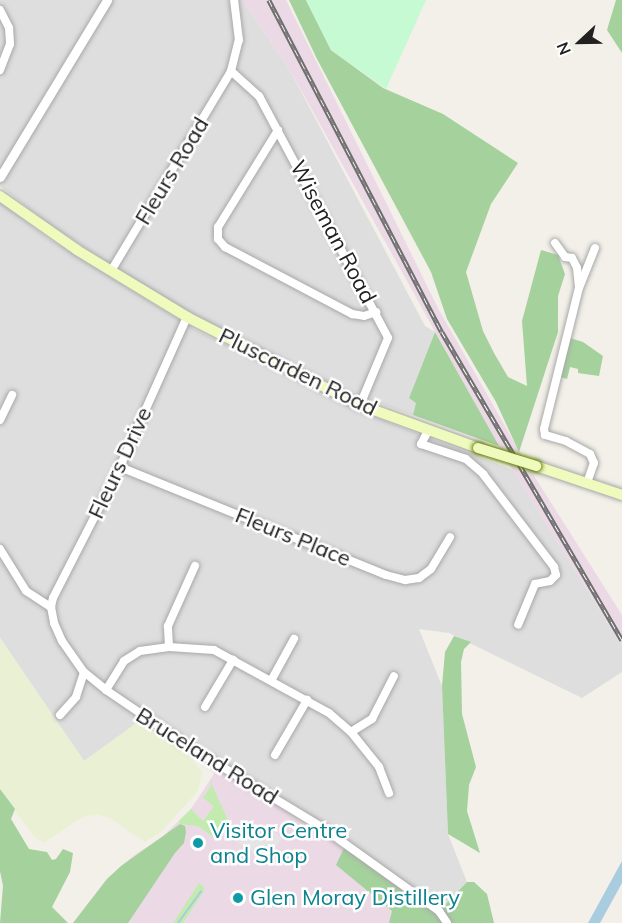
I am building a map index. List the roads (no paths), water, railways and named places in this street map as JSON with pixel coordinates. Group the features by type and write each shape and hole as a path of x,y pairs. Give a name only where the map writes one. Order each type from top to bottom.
{"main road":[{"name":"Pluscarden Road","path":"0,196 111,271 187,317 360,405 428,431 622,495"}],"street":[{"name":"Fleurs Road","path":"111,271 231,71 239,40 234,0"},
{"path":"0,177 103,1"},
{"path":"0,10 9,28 10,44 0,70"},
{"name":"Wiseman Road","path":"231,71 259,96 388,338 360,405"},
{"path":"278,130 218,227 218,238 225,247 352,314 364,316 376,312"},
{"path":"555,243 565,257 572,258 577,268 579,288"},
{"path":"587,483 594,463 590,454 566,441 545,435 544,429 579,288 595,248"},
{"name":"Fleurs Drive","path":"51,607 53,598 120,467 187,317"},
{"path":"0,420 12,394"},
{"path":"428,431 421,444 466,459 483,474 555,567 556,574 550,581 535,584 518,624"},
{"name":"Fleurs Place","path":"120,467 386,575 405,580 419,578 431,569 450,537"},
{"path":"0,549 26,591 51,607"},
{"path":"170,647 168,626 195,566"},
{"name":"Bruceland Road","path":"51,607 54,623 62,640 84,672 106,690 187,746 323,828 439,911 447,923"},
{"path":"272,680 294,639"},
{"path":"106,690 124,662 140,651 170,647 214,650 329,712 351,732 379,767 389,793"},
{"path":"205,707 233,660"},
{"path":"60,715 76,697 84,672"},
{"path":"351,732 372,719 394,676"},
{"path":"274,755 308,700"}],"water":[{"path":"622,861 622,883 600,923 588,923"}],"waterway":[{"path":"178,923 201,891"}],"railway":[{"path":"269,0 442,332 622,640"}],"place":[{"name":"Visitor Centre and Shop","path":"198,843"},
{"name":"Glen Moray Distillery","path":"238,898"}]}
